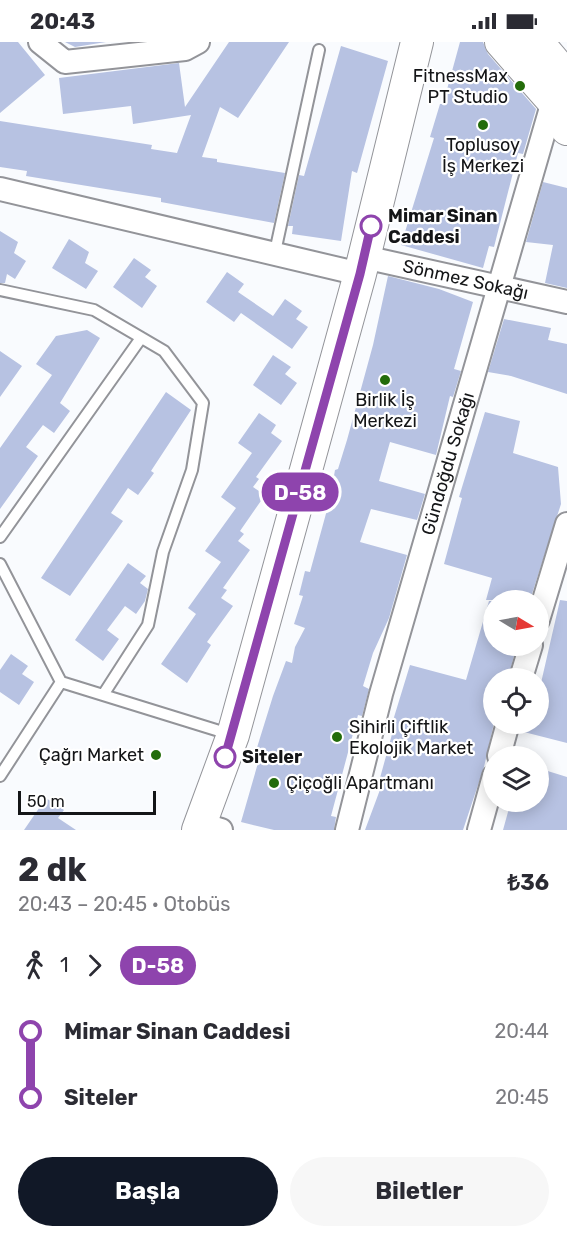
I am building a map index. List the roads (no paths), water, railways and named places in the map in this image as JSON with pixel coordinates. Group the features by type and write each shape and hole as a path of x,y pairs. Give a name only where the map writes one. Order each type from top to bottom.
{"main road":[{"path":"207,828 362,265 417,42"},
{"path":"378,196 434,42"},
{"path":"501,42 560,89"},
{"path":"537,42 560,89 567,129"}],"street":[{"path":"40,42 64,62 185,49 198,42"},
{"name":"Gündoğdu Sokağı","path":"347,830 381,694 498,285 560,89"},
{"name":"Sönmez Sokağı","path":"0,189 275,252 498,285 567,302"},
{"path":"549,598 560,575 567,524"},
{"path":"479,830 484,812"}],"lane":[{"path":"275,252 319,50"},
{"path":"0,290 94,310 164,351 203,403 192,470 163,552 148,625 103,695"},
{"path":"0,537 141,338"},
{"path":"0,564 61,682 233,735"},
{"path":"0,776 61,682"}],"place":[{"name":"FitnessMax PT Studio","path":"520,86"},
{"name":"Toplusoy İş Merkezi","path":"483,125"},
{"name":"Mimar Sinan Caddesi","path":"371,226"},
{"name":"Birlik İş Merkezi","path":"385,380"},
{"name":"Sihirli Çiftlik Ekolojik Market","path":"337,737"},
{"name":"Çağrı Market","path":"156,755"},
{"name":"Siteler","path":"225,757"},
{"name":"Çiçoğli Apartmanı","path":"274,783"}]}
